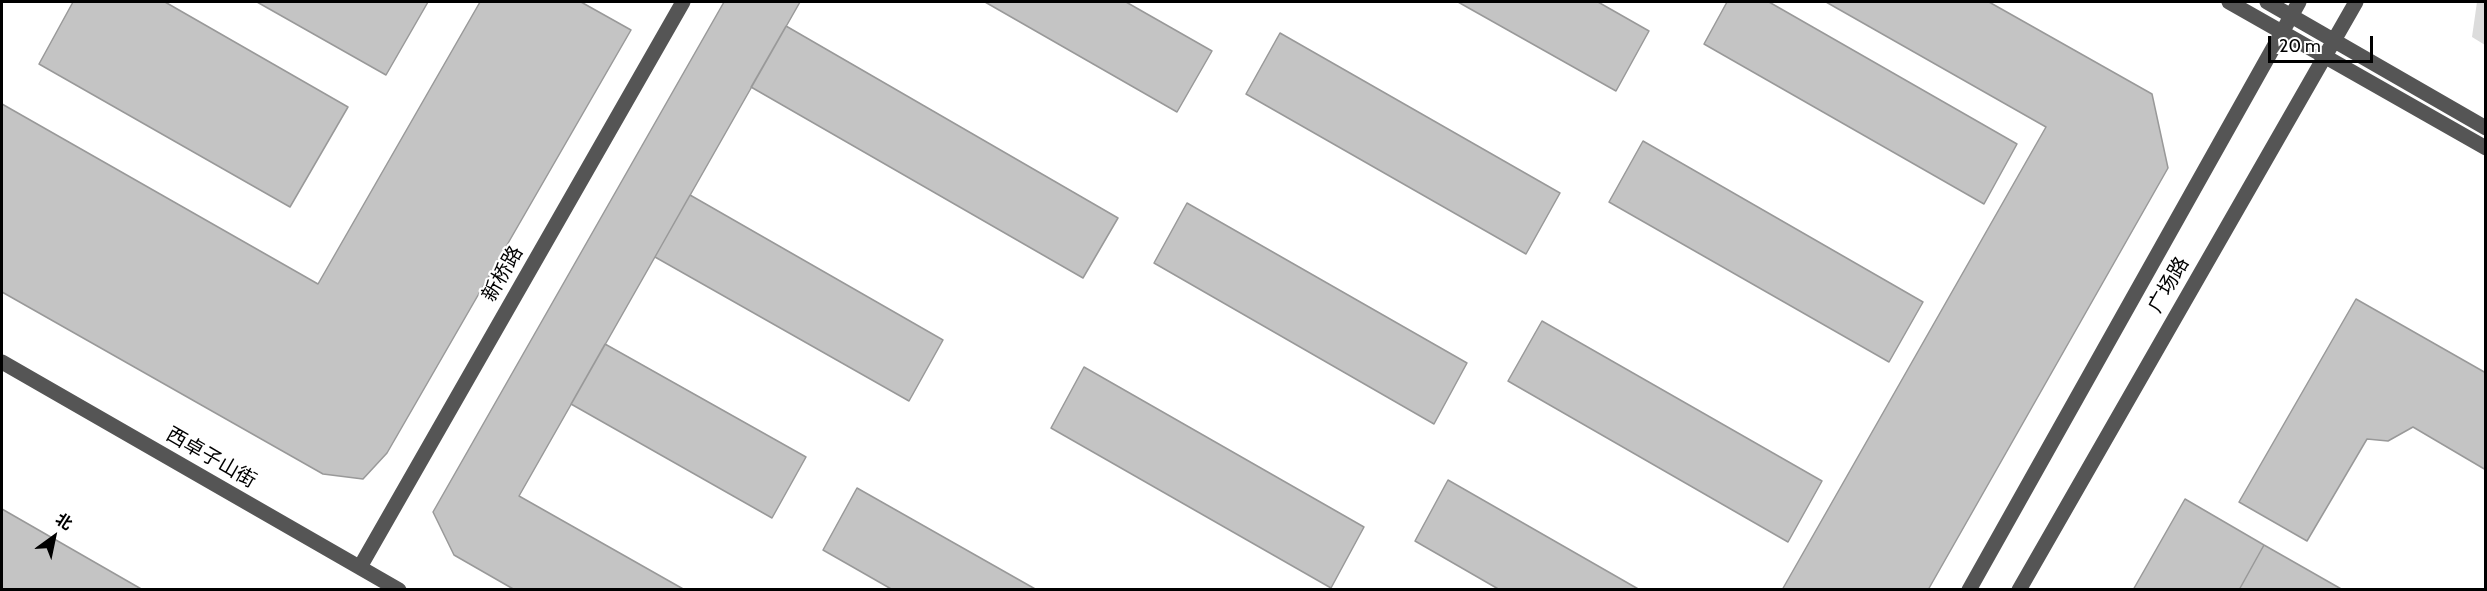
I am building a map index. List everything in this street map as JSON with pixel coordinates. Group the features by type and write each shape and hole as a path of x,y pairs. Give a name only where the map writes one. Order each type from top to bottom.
{"street":[{"name":"新桥路","path":"360,567 682,2"},
{"path":"2229,2 2486,148"},
{"path":"2267,2 2486,128"},
{"name":"广场路","path":"1969,590 2299,2"},
{"name":"广场路","path":"2019,590 2356,2"},
{"name":"西卓子山街","path":"2,362 394,588"}],"shaded area":[{"path":"2477,2 2485,2 2485,45 2472,37"}],"building":[{"path":"73,2 165,2 348,107 290,207 39,64"},
{"path":"257,2 428,2 386,75"},
{"path":"480,2 581,2 631,30 387,453 363,479 323,474 2,292 2,104 318,284"},
{"path":"724,2 800,2 519,496 685,590 515,590 454,555 433,512"},
{"path":"985,2 1126,2 1212,51 1177,112"},
{"path":"1458,2 1598,2 1649,31 1616,91"},
{"path":"1727,2 1769,2 2017,144 1984,204 1704,44"},
{"path":"1826,2 1989,2 2152,94 2168,168 1928,590 1782,590 2046,127"},
{"path":"786,26 1118,218 1083,278 751,87"},
{"path":"1280,33 1560,193 1526,254 1246,94"},
{"path":"1643,141 1923,302 1889,362 1609,202"},
{"path":"690,195 943,340 909,401 655,257"},
{"path":"1187,203 1467,363 1434,424 1154,263"},
{"path":"2356,299 2486,373 2486,470 2413,427 2388,441 2367,439 2307,541 2239,502"},
{"path":"1542,321 1822,481 1788,542 1508,381"},
{"path":"605,344 806,457 772,518 571,404"},
{"path":"1084,367 1364,527 1331,588 1051,428"},
{"path":"1448,480 1640,590 1500,590 1415,541"},
{"path":"857,488 1037,590 893,590 823,550"},
{"path":"2185,499 2264,545 2239,590 2133,590"},
{"path":"2,509 143,590 2,590"},
{"path":"2264,545 2343,590 2239,590"}]}
